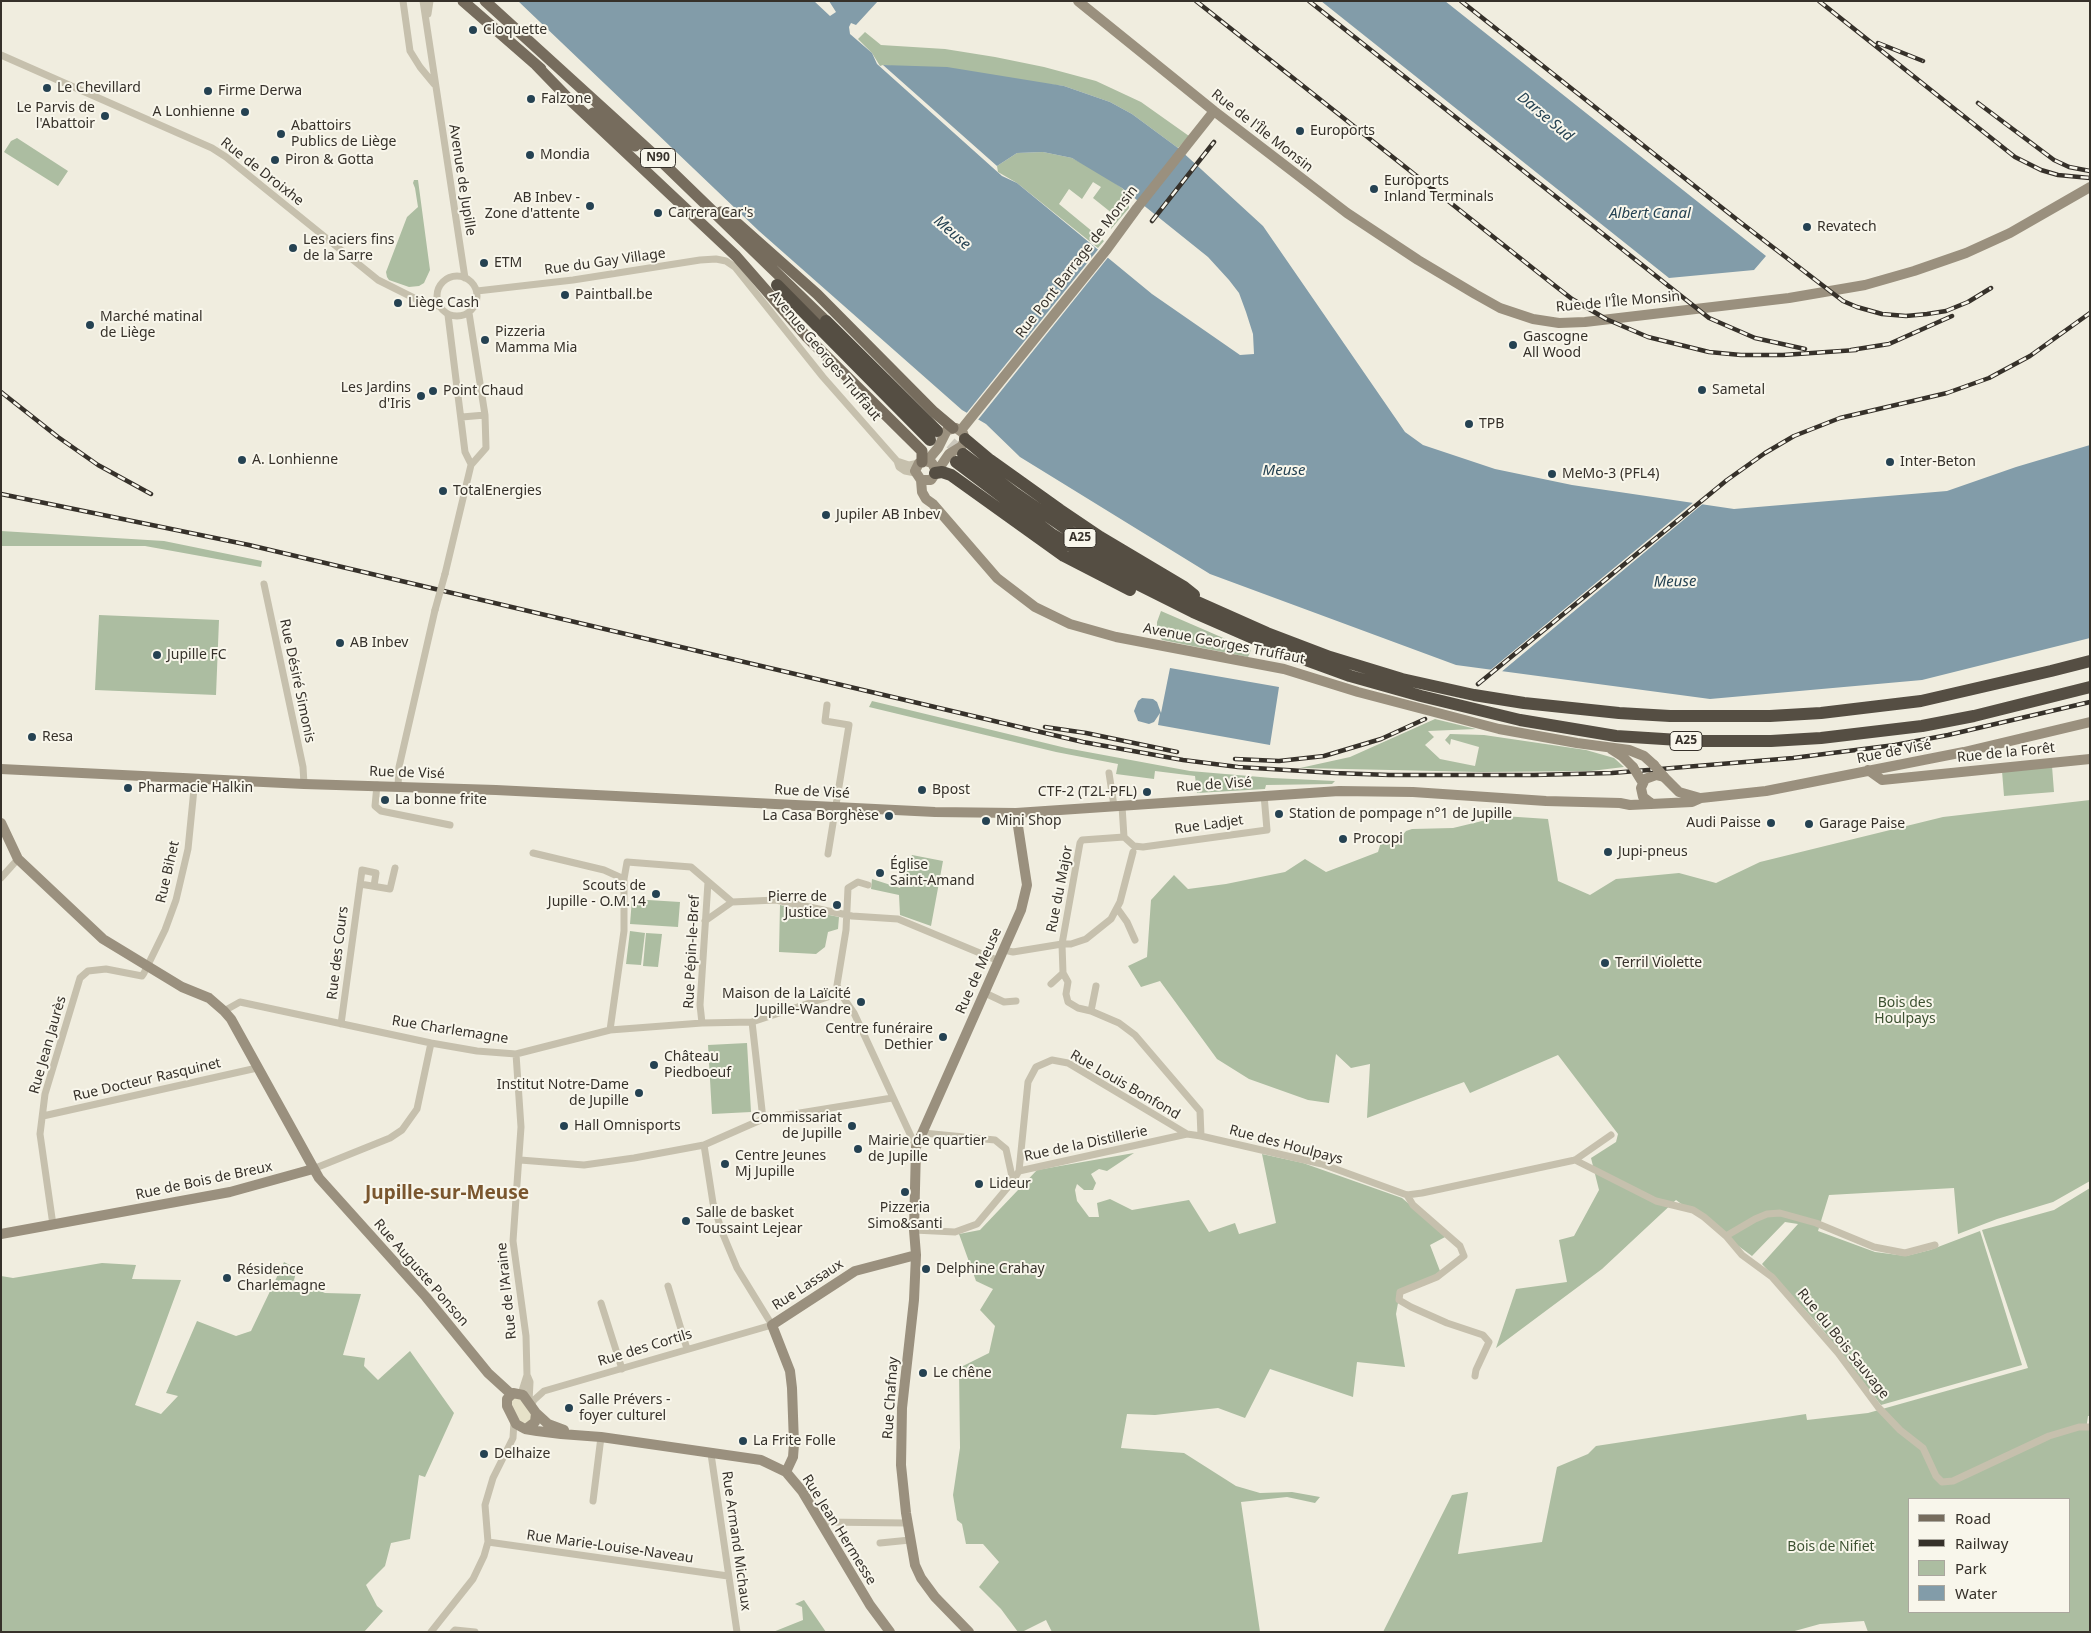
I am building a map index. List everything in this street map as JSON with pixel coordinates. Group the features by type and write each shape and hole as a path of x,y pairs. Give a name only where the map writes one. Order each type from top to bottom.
{"highway":[{"path":"777,285 937,437"},
{"path":"826,321 937,437"},
{"name":"A25","path":"961,430 990,460 1100,537 1184,587 1207,607"},
{"name":"A25","path":"958,455 1081,539 1147,578 1207,607 1297,646 1402,679 1474,695 1524,703 1636,714 1720,717 1770,716 1869,708 1921,700 2090,660"},
{"name":"A25","path":"958,455 1005,500 1060,539 1119,575 1192,612 1287,653 1373,683 1520,720 1625,736 1721,742 1821,738 1922,726 1974,716 2090,686"},
{"path":"926,470 945,473 956,478 1031,533 1088,569 1179,613 1192,612"}],"main road":[{"path":"463,1 536,65 635,146"},
{"name":"N90","path":"476,1 635,146 777,285"},
{"name":"N90","path":"484,1 662,162 826,321"},
{"name":"N90","path":"495,1 720,211 808,300 826,321"},
{"name":"N90","path":"536,65 568,98 736,256 806,336 922,451 926,470"},
{"name":"N90","path":"720,211 736,222 817,294 934,412 961,430"}],"street":[{"path":"403,1 410,52 436,87"},
{"name":"Avenue de Jupille","path":"423,1 465,278"},
{"name":"Avenue de Jupille","path":"427,22 430,1"},
{"name":"Rue de l'Île Monsin","path":"1078,1 1214,111 1341,209 1418,260 1500,308 1522,316 1553,322 1585,322 1789,298 1845,290 1891,279 1966,253 2010,233 2090,187"},
{"name":"Rue de Droixhe","path":"1,55 212,148 378,280 424,303 439,306"},
{"name":"Rue Pont Barrage de Monsin","path":"961,430 1107,249 1214,111"},
{"name":"Rue du Gay Village","path":"477,291 579,279 694,261 721,259 735,267"},
{"name":"Avenue Georges Truffaut","path":"735,267 823,376 902,469 926,470 923,496 933,504 978,557 1005,585 1035,607 1070,624 1116,637 1291,670 1358,692 1480,724 1541,737 1635,752 1654,765 1667,781"},
{"path":"452,277 465,278 470,281 477,291 476,303 469,313 459,317 448,315 439,306 437,294 442,283 452,277"},
{"path":"398,786 399,767 471,464 486,448 484,415 469,313"},
{"path":"448,315 465,452 471,464"},
{"path":"462,417 484,415"},
{"path":"961,430 962,446 958,455 926,470 937,437 944,433 961,430"},
{"path":"937,437 958,455"},
{"name":"Rue Désiré Simonis","path":"264,584 303,768 304,784"},
{"path":"827,705 824,721 849,725 828,854"},
{"name":"Rue de Visé","path":"1,769 934,812 1016,813 1339,791 1378,791 1630,805 1692,802 1701,798 1766,791 1964,752 2090,722"},
{"name":"Avenue Georges Truffaut","path":"1610,748 1633,767 1642,783"},
{"name":"Rue de la Forêt","path":"1868,770 1882,780 2090,759"},
{"path":"1109,774 1124,837"},
{"path":"1620,803 1634,796 1642,783 1656,775 1667,781 1669,796 1657,804 1643,797 1642,783"},
{"name":"Rue Bihet","path":"147,966 165,930 176,900 188,849 195,779"},
{"name":"Rue de Visé","path":"1667,781 1685,794 1701,798"},
{"path":"377,785 375,806 381,811 450,826"},
{"name":"Rue Ladjet","path":"1124,837 1134,846 1142,847 1267,830 1264,795"},
{"name":"Rue de Meuse","path":"916,1147 1021,910 1027,885 1016,813"},
{"path":"1,823 18,858 103,938 182,987 209,998 224,1011"},
{"name":"Rue du Major","path":"1004,950 1014,952 1062,944 1080,843 1082,840 1124,837"},
{"path":"1133,852 1117,908 1111,918 1086,938 1071,944 1062,944 1063,973 1068,982 1066,994 1068,1002 1078,1008 1091,1011 1119,1023 1146,1046 1200,1111 1201,1136"},
{"path":"533,853 604,870 624,878"},
{"path":"1,878 18,858"},
{"path":"610,1030 624,931 624,878 627,862 691,867 732,902"},
{"path":"374,886 376,874 362,870 360,884 390,889 394,868"},
{"name":"Rue Pépin-le-Bref","path":"702,1023 700,1005 708,882"},
{"path":"868,885 858,882 848,886 846,930 837,985 840,993 854,1013 916,1147"},
{"name":"Rue des Cours","path":"341,1024 360,884"},
{"path":"705,920 732,902 776,900 846,914 898,918 999,961"},
{"path":"1117,908 1127,922 1135,940"},
{"name":"Rue Jean Jaurès","path":"54,1225 40,1134 44,1094 80,978 88,971 106,968 142,976 147,966"},
{"path":"1051,984 1063,973"},
{"path":"1091,1011 1096,986"},
{"name":"Rue Charlemagne","path":"224,1011 240,1002 431,1043 479,1051 516,1054 610,1030 702,1023 752,1022 840,993"},
{"path":"985,993 1004,1002 1016,1001"},
{"name":"Rue Auguste Ponson","path":"224,1011 231,1019 313,1169 426,1296 488,1373 513,1396 532,1407"},
{"path":"752,1022 763,1119"},
{"name":"Rue de Bois de Breux","path":"1,1234 230,1192 313,1169 390,1138 402,1130 417,1109 431,1043"},
{"name":"Rue de l'Araine","path":"516,1054 521,1126 513,1241 526,1336 527,1375"},
{"name":"Rue Louis Bonfond","path":"914,1230 955,1232 977,1224 1013,1181 1019,1171 1028,1082 1036,1067 1052,1060 1068,1063 1187,1134 1201,1136"},
{"name":"Rue Docteur Rasquinet","path":"43,1116 257,1068"},
{"path":"520,1160 584,1166 704,1145 763,1119 892,1098"},
{"path":"923,1133 995,1140 1006,1149 1013,1181"},
{"name":"Rue de la Distillerie","path":"1019,1171 1187,1134"},
{"name":"Rue des Houlpays","path":"1201,1136 1322,1164 1407,1194 1422,1193 1575,1160 1611,1135"},
{"path":"704,1145 713,1202 722,1232 737,1268 772,1325 790,1371 794,1444 793,1457 786,1472"},
{"name":"Rue Chafnay","path":"916,1147 914,1300 902,1408 901,1465 907,1523 915,1565 921,1578 935,1597 969,1632"},
{"name":"Rue du Bois Sauvage","path":"1575,1160 1656,1201 1692,1210 1704,1217 1726,1236 1742,1255 1772,1277 1838,1353 1878,1407 1900,1430 1923,1448 1936,1476 1942,1482 1953,1481 2049,1436 2079,1427 2090,1427"},
{"path":"1407,1194 1413,1205 1460,1246 1464,1256 1436,1277 1400,1292 1399,1300 1447,1323 1483,1336 1489,1342 1475,1376"},
{"path":"1726,1236 1755,1219 1767,1214 1780,1213 1816,1224 1874,1248 1905,1253 1935,1245"},
{"name":"Rue Lassaux","path":"772,1325 855,1271 916,1254"},
{"path":"668,1286 688,1349"},
{"path":"601,1304 622,1368"},
{"name":"Rue des Cortils","path":"532,1407 534,1400 544,1391 772,1325"},
{"path":"525,1429 518,1426 514,1421 507,1406 527,1375"},
{"path":"513,1438 535,1422 530,1382 527,1375"},
{"name":"Rue Jean Hermesse","path":"532,1407 548,1424 574,1434"},
{"path":"431,1632 473,1579 488,1542 485,1505 493,1478 513,1438 514,1421"},
{"name":"Rue Jean Hermesse","path":"525,1429 600,1437 761,1460 786,1472 802,1491 870,1605 890,1632"},
{"path":"593,1501 600,1437"},
{"name":"Rue Armand Michaux","path":"711,1454 738,1632"},
{"path":"820,1522 907,1523"},
{"path":"880,1543 910,1540"},
{"name":"Rue Marie-Louise-Naveau","path":"488,1542 728,1576"},
{"path":"453,1632 455,1630 475,1632"}],"green space":[{"path":"865,32 881,45 945,49 995,57 1044,67 1096,81 1141,102 1189,136 1178,148 1132,114 1110,102 1064,86 880,66 872,53 858,39"},
{"path":"17,138 68,171 58,186 4,152 11,141"},
{"path":"1043,152 1072,158 1099,172 1129,195 1129,208 1111,229 1105,225 1113,214 1093,198 1101,187 1093,182 1082,199 1069,189 1059,204 1104,241 1098,248 1017,183 998,172 997,166 1017,153"},
{"path":"414,180 418,180 430,270 424,283 419,286 409,287 389,280 386,272 407,217 418,207"},
{"path":"1,531 164,541 262,561 261,567 145,546 1,546"},
{"path":"1161,611 1251,650 1248,657 1162,640 1157,632 1157,622"},
{"name":"Jupille FC","path":"99,615 219,620 216,695 95,690"},
{"path":"872,701 1066,748 1190,771 1335,781 1332,784 1266,785 1265,789 1197,793 1195,776 1155,771 1154,779 1116,774 1118,764 1056,752 869,707"},
{"path":"1435,719 1476,729 1428,731 1434,737 1425,745 1440,759 1475,766 1479,747 1451,739 1450,745 1445,740 1450,734 1484,735 1586,750 1614,758 1624,767 1591,771 1481,772 1300,768 1350,757"},
{"path":"2052,766 2054,792 2004,796 2002,771"},
{"name":"Bois des Houlpays","path":"2090,800 2090,1181 2053,1202 1997,1219 1958,1234 1954,1188 1829,1195 1818,1231 1875,1252 1906,1256 1930,1250 1980,1231 2022,1365 1881,1405 1819,1325 1762,1264 1798,1224 1785,1222 1752,1256 1676,1200 1602,1269 1496,1348 1516,1289 1567,1282 1559,1240 1574,1236 1599,1190 1591,1158 1616,1142 1618,1134 1558,1055 1470,1093 1464,1082 1367,1118 1370,1064 1351,1068 1336,1054 1329,1103 1308,1100 1249,1079 1217,1059 1160,981 1141,987 1128,966 1147,957 1151,900 1174,875 1188,889 1226,884 1285,872 1305,859 1326,872 1378,852 1381,842 1398,841 1406,831 1412,829 1453,828 1503,816 1548,819 1558,881 1590,895 1616,879 1679,873 1716,883 1760,862 1943,817"},
{"path":"912,855 943,861 931,926 900,915 899,895 871,889 872,879 900,888"},
{"path":"632,899 680,902 678,927 630,924"},
{"path":"780,905 839,917 838,929 828,932 825,947 816,954 779,952"},
{"path":"630,931 645,933 641,965 626,964"},
{"path":"646,933 662,934 658,967 643,966"},
{"path":"747,1043 751,1112 712,1114 708,1045"},
{"path":"1134,1153 1107,1171 1099,1169 1091,1174 1096,1183 1093,1190 1084,1190 1077,1184 1075,1190 1077,1201 1089,1217 1099,1217 1097,1203 1110,1199 1132,1210 1189,1200 1209,1232 1235,1223 1239,1234 1276,1223 1262,1154 1303,1163 1402,1198 1447,1236 1430,1245 1440,1271 1425,1283 1400,1292 1396,1314 1405,1367 1357,1362 1353,1397 1270,1369 1245,1418 1218,1408 1155,1415 1127,1414 1121,1448 1184,1453 1236,1486 1260,1493 1292,1492 1320,1497 1315,1503 1287,1497 1241,1502 1260,1632 1052,1632 1046,1620 1022,1632 1018,1632 1001,1609 979,1587 999,1562 983,1544 966,1544 962,1524 957,1520 953,1495 960,1448 959,1368 989,1353 995,1326 980,1310 993,1289 976,1281 959,1234 980,1230 1037,1170"},
{"name":"Bois de Nifiet","path":"2090,1188 2090,1416 2088,1416 2086,1430 2090,1430 2090,1632 1868,1632 1864,1621 1820,1624 1791,1632 1383,1632 1452,1495 1468,1492 1458,1554 1542,1542 1557,1467 1588,1454 1596,1446 1806,1414 1807,1420 1868,1413 2028,1368 1982,1230 2054,1210"},
{"path":"284,1262 297,1269 294,1280 325,1293 361,1294 343,1355 365,1358 364,1366 378,1380 410,1351 454,1413 425,1477 419,1475 410,1539 391,1543 385,1566 366,1585 377,1606 383,1611 364,1632 1,1632 1,1276 13,1278 102,1263 136,1265 132,1279 181,1280 135,1405 161,1414 178,1396 166,1393 197,1321 236,1336 251,1331"},
{"path":"804,1600 826,1632 773,1632 803,1620 802,1607 795,1604"}],"shaded area":[{"path":"518,1396 532,1412 531,1422 522,1424 510,1405 511,1398"}],"water":[{"name":"Meuse","path":"518,1 814,1 830,16 836,12 829,1 878,1 856,25 851,23 849,27 850,34 872,53 877,64 1002,176 1017,183 1152,294 1240,355 1254,354 1253,334 1246,312 1239,293 1229,280 1208,257 1122,188 1072,158 1043,152 1017,153 997,166 883,65 947,67 1064,86 1110,102 1132,114 1178,148 1263,226 1405,432 1423,445 1495,469 1572,485 1734,509 1947,491 2016,467 2090,445 2090,638 1922,680 1710,699 1456,665 1210,574 1020,457 986,424 962,410 759,231"},
{"name":"Albert Canal","path":"1321,1 1445,1 1766,256 1754,270 1669,278"},
{"path":"1170,668 1279,687 1270,745 1158,725 1160,713 1154,722 1149,724 1138,721 1134,711 1138,701 1142,698 1153,699 1157,702 1161,713"}],"pier":[{"path":"1100,247 1110,255 977,421 965,415"},
{"path":"1695,501 1705,502 1500,673 1488,672"}],"tunnel":[{"path":"937,431 963,454"}],"railway":[{"path":"1196,1 1572,299 1606,319 1648,337 1709,352 1741,355 1783,355 1856,350"},
{"path":"1309,1 1709,318 1755,338 1805,349"},
{"path":"1461,1 1843,301 1882,314 1906,316 1946,311 1968,302 1991,288"},
{"path":"1819,1 2015,157 2041,170 2058,175 2090,178"},
{"path":"1878,43 1923,61"},
{"path":"1978,103 2054,160 2069,167 2090,171"},
{"path":"1152,221 1214,142"},
{"path":"1478,684 1727,480 1765,453 1794,436 1840,418 1947,393 1989,378 2030,356 2090,313"},
{"path":"1851,350 1889,344 1952,316"},
{"path":"1,392 58,437 98,465 151,494"},
{"path":"1,494 249,545 1083,742 1183,760 1238,767 1389,775 1612,773 1793,758 1895,745 1948,735 2090,702"},
{"path":"1235,759 1279,761 1324,756 1381,739 1425,719"},
{"path":"1045,727 1086,733 1177,752"}],"place":[{"name":"Cloquette","path":"473,30"},
{"name":"Le Chevillard","path":"47,88"},
{"name":"Firme Derwa","path":"208,91"},
{"name":"Falzone","path":"531,99"},
{"name":"A Lonhienne","path":"245,112"},
{"name":"Le Parvis de l'Abattoir","path":"105,116"},
{"name":"Euroports","path":"1300,131"},
{"name":"Abattoirs Publics de Liège","path":"281,134"},
{"name":"Mondia","path":"530,155"},
{"name":"Piron & Gotta","path":"275,160"},
{"name":"Euroports Inland Terminals","path":"1374,189"},
{"name":"AB Inbev - Zone d'attente","path":"590,206"},
{"name":"Carrera Car's","path":"658,213"},
{"name":"Revatech","path":"1807,227"},
{"name":"Les aciers fins de la Sarre","path":"293,248"},
{"name":"ETM","path":"484,263"},
{"name":"Paintball.be","path":"565,295"},
{"name":"Liège Cash","path":"398,303"},
{"name":"Marché matinal de Liège","path":"90,325"},
{"name":"Pizzeria Mamma Mia","path":"485,340"},
{"name":"Gascogne All Wood","path":"1513,345"},
{"name":"Sametal","path":"1702,390"},
{"name":"Point Chaud","path":"433,391"},
{"name":"Les Jardins d'Iris","path":"421,396"},
{"name":"TPB","path":"1469,424"},
{"name":"A. Lonhienne","path":"242,460"},
{"name":"Inter-Beton","path":"1890,462"},
{"name":"MeMo-3 (PFL4)","path":"1552,474"},
{"name":"TotalEnergies","path":"443,491"},
{"name":"Jupiler AB Inbev","path":"826,515"},
{"name":"AB Inbev","path":"340,643"},
{"name":"Jupille FC","path":"157,655"},
{"name":"Resa","path":"32,737"},
{"name":"Pharmacie Halkin","path":"128,788"},
{"name":"Bpost","path":"922,790"},
{"name":"CTF-2 (T2L-PFL)","path":"1147,792"},
{"name":"La bonne frite","path":"385,800"},
{"name":"Station de pompage n°1 de Jupille","path":"1279,814"},
{"name":"La Casa Borghèse","path":"889,816"},
{"name":"Mini Shop","path":"986,821"},
{"name":"Audi Paisse","path":"1771,823"},
{"name":"Garage Paise","path":"1809,824"},
{"name":"Procopi","path":"1343,839"},
{"name":"Jupi-pneus","path":"1608,852"},
{"name":"Église Saint-Amand","path":"880,873"},
{"name":"Scouts de Jupille - O.M.14","path":"656,894"},
{"name":"Pierre de Justice","path":"837,905"},
{"name":"Terril Violette","path":"1605,963"},
{"name":"Maison de la Laïcité Jupille-Wandre","path":"861,1002"},
{"name":"Centre funéraire Dethier","path":"943,1037"},
{"name":"Château Piedboeuf","path":"654,1065"},
{"name":"Institut Notre-Dame de Jupille","path":"639,1093"},
{"name":"Hall Omnisports","path":"564,1126"},
{"name":"Commissariat de Jupille","path":"852,1126"},
{"name":"Mairie de quartier de Jupille","path":"858,1149"},
{"name":"Centre Jeunes Mj Jupille","path":"725,1164"},
{"name":"Lideur","path":"979,1184"},
{"name":"Pizzeria Simo&santi","path":"905,1192"},
{"name":"Salle de basket Toussaint Lejear","path":"686,1221"},
{"name":"Delphine Crahay","path":"926,1269"},
{"name":"Résidence Charlemagne","path":"227,1278"},
{"name":"Le chêne","path":"923,1373"},
{"name":"Salle Prévers - foyer culturel","path":"569,1408"},
{"name":"La Frite Folle","path":"743,1441"},
{"name":"Delhaize","path":"484,1454"}],"district":[{"name":"Jupille-sur-Meuse","path":"447,1194"}],"water label":[{"name":"Darse Sud","path":"1545,117"}]}
